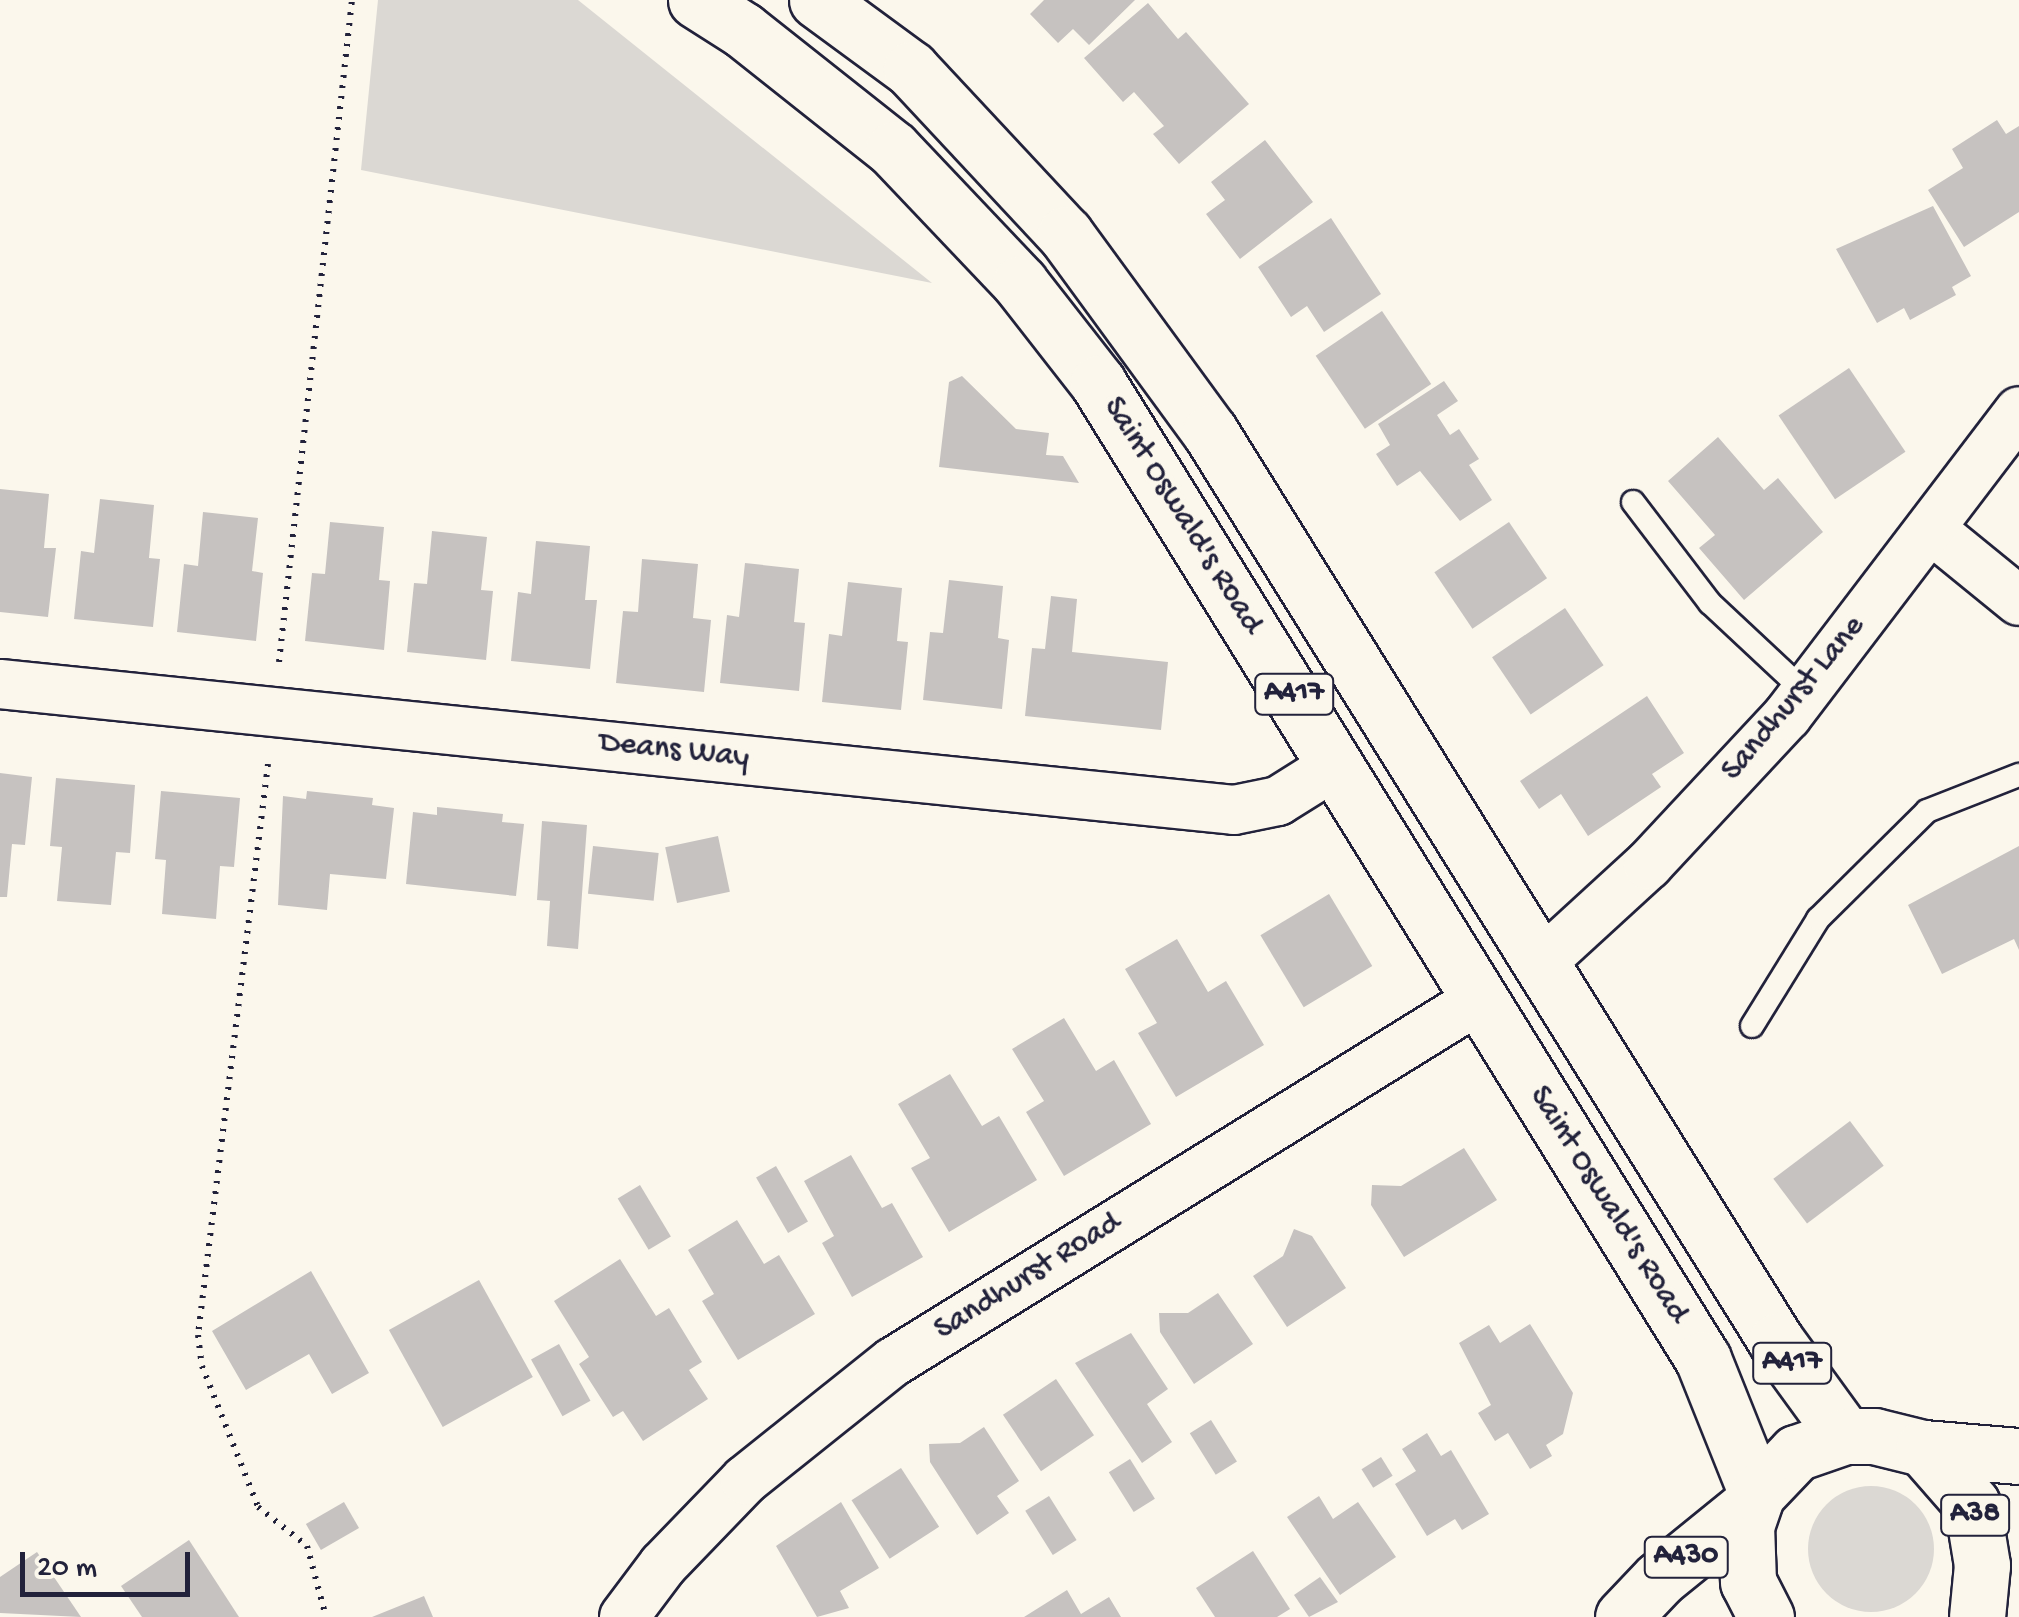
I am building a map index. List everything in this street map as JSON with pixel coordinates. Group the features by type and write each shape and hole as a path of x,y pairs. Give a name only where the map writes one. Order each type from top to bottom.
{"main road":[{"name":"Saint Oswald's Road","path":"696,0 743,30 893,150 1020,283 1152,462 1703,1358 1756,1498"},
{"name":"Saint Oswald's Road","path":"817,0 911,69 1065,234 1210,432 1776,1342 1845,1436"},
{"name":"A38","path":"1756,1498 1796,1453 1845,1436 1923,1448 2019,1456"},
{"name":"A38","path":"1923,1448 1972,1504 1993,1595"},
{"name":"A430","path":"1623,1617 1659,1579 1756,1498"},
{"path":"1756,1498 1743,1552 1748,1582 1766,1617"}],"street":[{"name":"Sandhurst Lane","path":"1542,962 1648,865 1805,692 2019,412"},
{"path":"1932,530 2019,602"},
{"name":"Deans Way","path":"0,684 1234,810 1278,801 1337,764"},
{"name":"Sandhurst Road","path":"624,1617 663,1565 745,1480 893,1362 1481,998"}],"lane":[{"path":"1633,502 1710,603 1805,692"},
{"path":"1752,1026 1818,919 1927,811 2019,775"}],"path":[{"path":"326,1617 307,1546 258,1507 202,1366 198,1335 274,709 352,0"}],"shaded area":[{"path":"378,0 578,0 932,283 361,170"},
{"path":"1871,1486 1895,1491 1915,1505 1929,1525 1934,1549 1929,1573 1915,1593 1895,1607 1871,1612 1847,1607 1827,1593 1813,1573 1808,1549 1813,1525 1827,1505 1847,1491"}],"building":[{"path":"1044,0 1135,0 1089,45 1073,29 1058,43 1030,14"},
{"path":"1148,3 1178,39 1186,32 1249,104 1179,164 1153,134 1164,126 1134,92 1123,102 1084,58"},
{"path":"1997,120 2006,134 2019,126 2019,212 1964,247 1928,190 1963,168 1952,149"},
{"path":"1265,140 1313,202 1240,259 1206,214 1225,200 1211,182"},
{"path":"1933,206 1971,276 1952,287 1956,295 1910,320 1904,308 1877,323 1836,249"},
{"path":"1331,218 1381,294 1324,332 1307,306 1291,317 1258,267"},
{"path":"1382,311 1431,384 1365,429 1316,356"},
{"path":"1849,368 1905,452 1835,499 1779,416"},
{"path":"962,376 1016,429 1049,433 1046,455 1063,456 1079,483 939,467 949,382"},
{"path":"1444,381 1458,401 1437,415 1450,435 1459,429 1479,459 1469,465 1492,500 1460,521 1420,471 1397,486 1376,454 1390,445 1378,424"},
{"path":"1718,437 1764,490 1778,478 1823,532 1744,600 1699,548 1715,535 1668,481"},
{"path":"0,489 49,494 44,548 56,548 48,617 0,612"},
{"path":"100,499 154,505 149,558 160,559 153,627 74,619 81,551 94,553"},
{"path":"203,512 258,518 252,571 263,573 256,641 177,632 184,564 198,566"},
{"path":"330,522 384,527 379,580 390,581 384,650 305,641 312,573 325,574"},
{"path":"1509,522 1547,578 1472,629 1434,572"},
{"path":"432,531 487,537 481,590 493,591 486,660 407,652 414,583 427,584"},
{"path":"536,541 590,546 585,600 597,600 590,669 511,661 518,592 531,594"},
{"path":"642,559 698,564 693,618 711,620 704,692 616,683 623,611 638,612"},
{"path":"745,563 799,569 794,622 805,623 799,691 720,683 727,615 739,617"},
{"path":"949,580 1003,586 998,638 1009,640 1002,709 923,700 930,632 943,633"},
{"path":"848,582 902,588 897,641 908,642 901,710 822,702 829,634 842,636"},
{"path":"1051,596 1077,599 1072,652 1168,662 1161,730 1025,716 1032,648 1045,649"},
{"path":"1565,608 1604,665 1531,714 1492,657"},
{"path":"1647,696 1684,753 1652,774 1661,787 1588,836 1561,794 1539,809 1520,781"},
{"path":"0,773 32,777 25,845 12,844 7,897 0,897"},
{"path":"56,778 135,785 130,853 116,852 111,905 57,901 62,847 50,846"},
{"path":"161,791 240,798 234,867 220,866 216,919 162,914 166,860 155,859"},
{"path":"307,791 373,798 372,805 394,808 386,879 330,874 327,910 278,905 283,796 306,799"},
{"path":"437,807 503,814 502,822 524,824 516,896 406,884 413,812 437,815"},
{"path":"542,821 587,825 578,949 547,946 550,901 537,900"},
{"path":"718,836 730,892 677,903 665,847"},
{"path":"593,846 659,853 654,901 588,894"},
{"path":"2019,846 2019,950 2014,939 1942,974 1908,905"},
{"path":"1329,894 1372,966 1304,1007 1260,935"},
{"path":"1177,939 1208,992 1226,981 1264,1045 1176,1097 1138,1033 1157,1023 1125,969"},
{"path":"1064,1018 1096,1071 1114,1060 1151,1124 1064,1176 1026,1112 1044,1101 1012,1049"},
{"path":"950,1074 982,1126 999,1116 1037,1180 949,1232 911,1168 930,1158 898,1104"},
{"path":"1850,1121 1884,1166 1807,1223 1773,1179"},
{"path":"1464,1148 1497,1200 1404,1257 1371,1205 1372,1185 1401,1186"},
{"path":"851,1155 882,1208 892,1203 923,1257 852,1297 822,1243 834,1236 804,1181"},
{"path":"776,1166 808,1221 788,1233 756,1178"},
{"path":"640,1185 671,1236 649,1250 618,1198"},
{"path":"737,1220 764,1264 779,1255 815,1314 738,1360 702,1301 714,1294 688,1250"},
{"path":"1294,1229 1312,1236 1346,1288 1287,1327 1253,1276 1283,1256"},
{"path":"620,1259 656,1316 669,1308 702,1362 689,1370 708,1399 643,1441 623,1411 613,1417 579,1364 589,1357 554,1301"},
{"path":"311,1271 369,1373 332,1394 309,1354 246,1390 212,1331"},
{"path":"479,1280 533,1377 443,1427 389,1330"},
{"path":"1218,1293 1253,1344 1194,1384 1160,1332 1159,1313 1188,1313"},
{"path":"1530,1324 1573,1393 1563,1434 1546,1445 1552,1456 1530,1469 1508,1433 1495,1441 1478,1413 1491,1405 1459,1343 1489,1325 1500,1343"},
{"path":"1131,1333 1168,1389 1147,1404 1172,1442 1142,1463 1075,1363"},
{"path":"559,1344 591,1401 563,1416 531,1360"},
{"path":"1056,1379 1094,1435 1041,1471 1003,1415"},
{"path":"1211,1420 1237,1462 1216,1475 1190,1433"},
{"path":"984,1427 1019,1481 997,1496 1009,1513 977,1535 930,1462 929,1444 960,1443"},
{"path":"1427,1433 1441,1456 1451,1450 1489,1514 1462,1530 1455,1519 1427,1536 1395,1484 1416,1471 1402,1449"},
{"path":"1381,1457 1393,1476 1373,1488 1361,1469"},
{"path":"1130,1459 1155,1499 1134,1512 1109,1472"},
{"path":"901,1468 939,1527 890,1559 852,1500"},
{"path":"1049,1496 1077,1540 1053,1555 1025,1511"},
{"path":"1319,1496 1333,1519 1358,1502 1396,1557 1340,1595 1287,1517"},
{"path":"344,1502 359,1528 321,1550 306,1524"},
{"path":"841,1502 879,1568 840,1591 849,1608 817,1617 776,1546"},
{"path":"189,1540 239,1617 142,1617 121,1586"},
{"path":"1253,1551 1290,1609 1277,1617 1215,1617 1196,1588"},
{"path":"37,1552 81,1617 0,1613 0,1577"},
{"path":"1320,1577 1338,1602 1309,1617 1294,1595"},
{"path":"1067,1590 1081,1614 1109,1597 1121,1617 1024,1617"},
{"path":"424,1596 433,1617 372,1617"}]}
